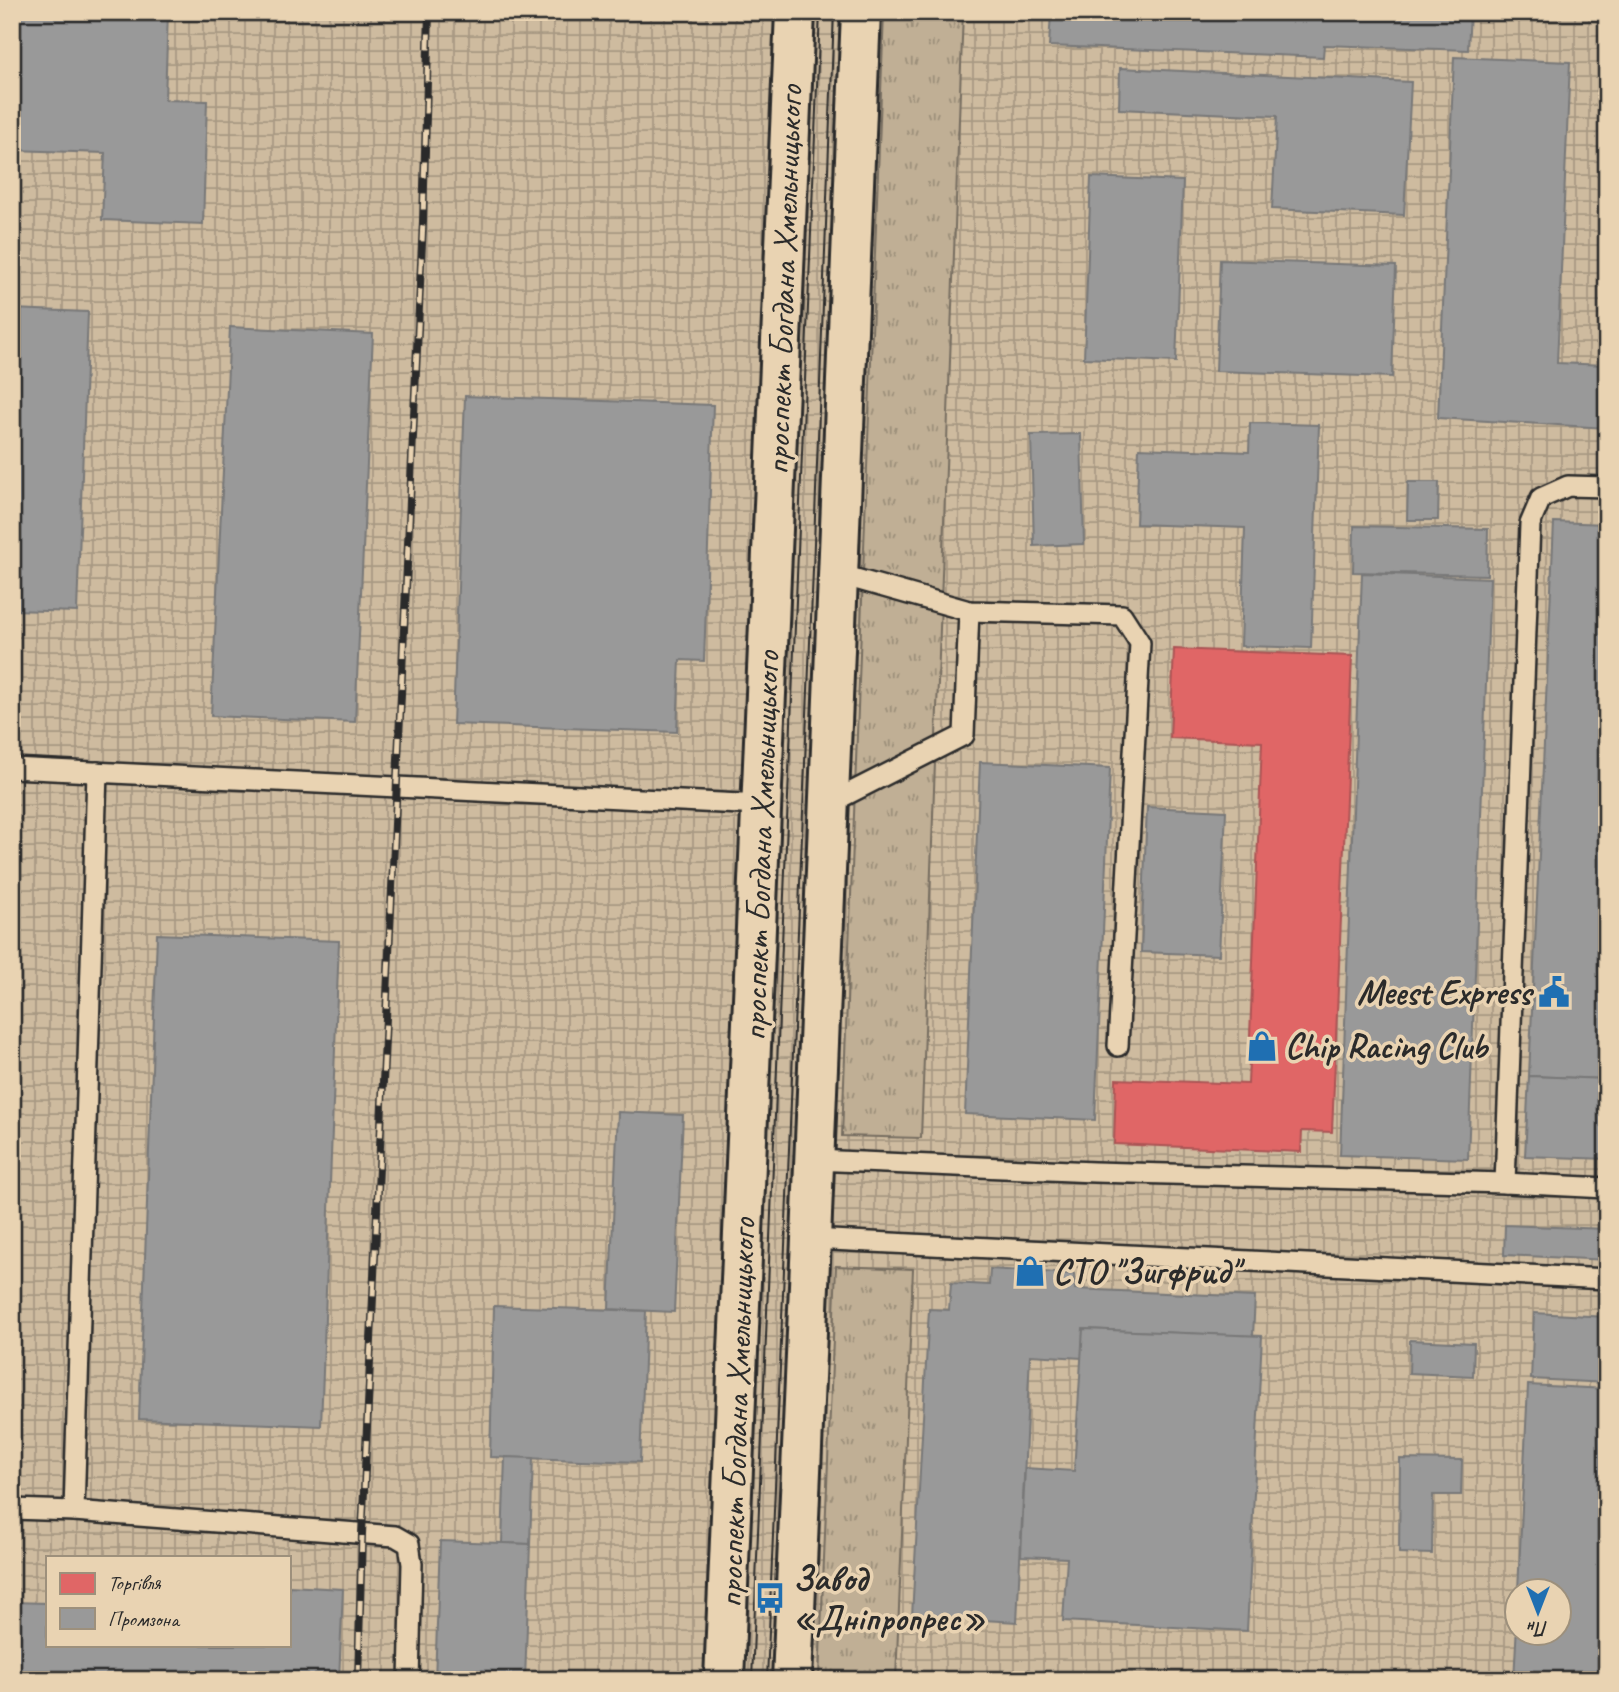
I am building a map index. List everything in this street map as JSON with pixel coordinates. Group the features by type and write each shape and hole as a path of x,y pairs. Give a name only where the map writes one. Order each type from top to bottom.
{"main road":[{"name":"проспект Богдана Хмельницького","path":"724,1680 794,12"},
{"name":"проспект Богдана Хмельницького","path":"792,1680 861,12"}],"lane":[{"path":"1505,1183 1530,524 1541,498 1568,486 1607,487"},
{"path":"838,575 969,611 1122,615 1140,643 1118,1046"},
{"path":"828,804 964,735 969,611"},
{"path":"12,768 761,805"},
{"path":"75,1511 97,772"},
{"path":"814,1160 1094,1172 1607,1188"},
{"path":"811,1239 1607,1279"},
{"path":"12,1508 395,1536 410,1544 412,1564 409,1680"}],"shaded area":[{"path":"12,12 1607,12 1607,1680 12,1680"}],"green space":[{"path":"884,12 963,12 921,1138 842,1136"},
{"path":"836,1266 913,1269 896,1680 819,1680"}],"building: Торгівля":[{"path":"1174,649 1352,656 1332,1132 1302,1131 1301,1152 1114,1144 1116,1079 1248,1084 1262,742 1170,738"}],"building: Промзона":[{"path":"12,12 168,12 165,100 207,101 203,224 102,220 105,153 12,150"},
{"path":"1051,12 1470,12 1468,50 1324,45 1323,57 1049,46"},
{"path":"1454,57 1570,62 1557,363 1607,365 1607,428 1438,418"},
{"path":"1120,68 1411,82 1404,215 1272,209 1277,116 1119,109"},
{"path":"1091,177 1183,181 1176,362 1084,358"},
{"path":"1220,260 1396,266 1392,377 1216,371"},
{"path":"12,309 88,312 77,612 12,610"},
{"path":"230,327 373,334 355,722 211,716"},
{"path":"465,396 713,405 704,661 680,660 677,732 453,724"},
{"path":"1250,423 1319,425 1311,648 1241,646 1245,528 1136,524 1139,448 1249,452"},
{"path":"1081,434 1084,544 1034,546 1031,435"},
{"path":"1408,482 1439,482 1438,520 1407,520"},
{"path":"1554,522 1607,524 1607,1079 1529,1076"},
{"path":"1354,526 1488,529 1487,575 1353,572"},
{"path":"1362,573 1490,578 1468,1159 1340,1155"},
{"path":"980,762 1110,768 1095,1120 965,1114"},
{"path":"1147,807 1226,811 1219,955 1141,952"},
{"path":"157,934 339,941 321,1426 139,1419"},
{"path":"1529,1076 1607,1079 1607,1159 1525,1156"},
{"path":"618,1112 683,1115 674,1312 609,1309"},
{"path":"1505,1225 1607,1229 1607,1260 1504,1255"},
{"path":"990,1269 1074,1274 1075,1289 1255,1297 1253,1336 1083,1329 1082,1358 1030,1355 1017,1622 912,1616 929,1309 949,1310 951,1283 989,1285"},
{"path":"494,1306 646,1311 640,1462 490,1457"},
{"path":"1534,1313 1607,1317 1607,1383 1531,1379"},
{"path":"1083,1329 1262,1336 1247,1631 1063,1621 1067,1558 1021,1556 1025,1468 1074,1471"},
{"path":"1410,1340 1474,1343 1473,1376 1409,1373"},
{"path":"1528,1385 1607,1389 1607,1680 1514,1680 1516,1646 1574,1646 1574,1576 1519,1576"},
{"path":"505,1457 533,1458 530,1544 502,1543"},
{"path":"1400,1459 1462,1460 1461,1495 1433,1495 1432,1554 1399,1553"},
{"path":"440,1541 530,1544 525,1680 435,1680"},
{"path":"290,1586 343,1589 339,1680 12,1680 12,1602 46,1603 46,1646 290,1646"}],"tram line":[{"path":"752,1680 820,12"},
{"path":"767,1680 834,12"}],"railway":[{"path":"358,1680 362,1534 423,221 429,12"}],"place":[{"name":"Meest Express","path":"1554,992"},
{"name":"Chip Racing Club","path":"1262,1046"},
{"name":"СТО \"Зигфрид\"","path":"1030,1271"},
{"name":"Завод «Дніпропрес»","path":"770,1598"}]}
